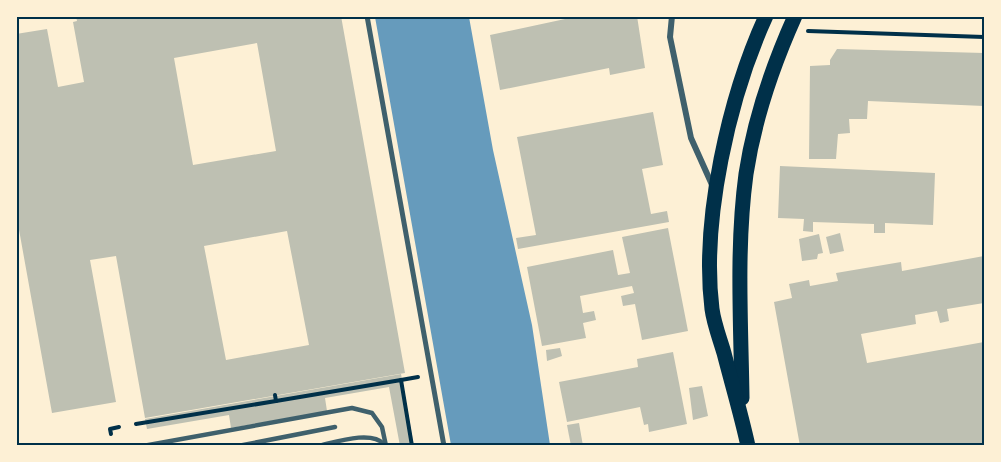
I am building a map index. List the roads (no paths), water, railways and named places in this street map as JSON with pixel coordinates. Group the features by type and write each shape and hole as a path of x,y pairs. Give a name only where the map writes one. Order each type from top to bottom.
{"main road":[{"path":"748,446 712,310 710,256 715,193 728,126 750,52 766,16"},
{"path":"742,421 740,247 747,173 762,106 795,16"}],"street":[{"path":"367,16 444,446"},
{"path":"672,16 670,37 692,138 715,193"}],"lane":[{"path":"143,446 352,408 372,413 378,419 385,446"},
{"path":"238,446 335,427"},
{"path":"318,446 367,437 379,439 385,446"}],"water":[{"path":"375,17 469,17 493,150 532,325 550,445 451,445"}]}
